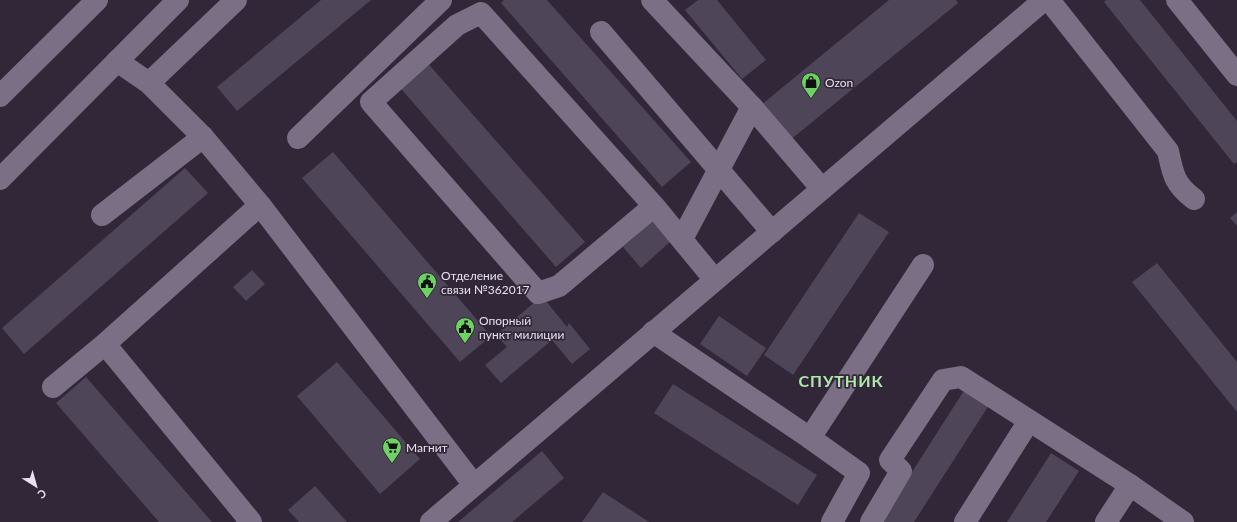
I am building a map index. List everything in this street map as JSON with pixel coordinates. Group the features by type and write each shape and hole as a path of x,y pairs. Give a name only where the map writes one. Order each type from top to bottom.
{"street":[{"path":"0,96 97,0"},
{"path":"0,179 178,0"},
{"path":"149,83 236,0"},
{"path":"298,138 441,0"},
{"path":"652,0 752,107 822,189"},
{"path":"1178,0 1237,75"},
{"path":"431,522 1040,2 1168,151 1172,174 1182,190 1194,199"},
{"path":"654,206 559,286 538,293 371,102 457,25 481,13 654,206 715,280"},
{"path":"601,32 772,232"},
{"path":"117,61 149,83 203,137 260,205 474,485"},
{"path":"682,239 752,107"},
{"path":"102,215 203,137"},
{"path":"53,387 105,344 260,205"},
{"path":"810,438 923,266"},
{"path":"653,332 810,438 859,473 832,522"},
{"path":"105,344 251,522"},
{"path":"871,522 900,472 890,460 943,380 960,377 1130,485 1183,522"},
{"path":"965,522 1029,421"},
{"path":"1106,522 1130,485"}],"building":[{"path":"321,0 371,0 237,111 217,87"},
{"path":"504,0 547,0 691,162 662,187 501,3"},
{"path":"698,0 717,0 766,60 742,79 685,10"},
{"path":"889,0 956,0 958,3 789,141 760,106"},
{"path":"1106,0 1140,0 1237,121 1237,162 1234,164 1104,2"},
{"path":"424,59 585,242 556,267 396,83"},
{"path":"333,152 491,336 460,362 302,178"},
{"path":"185,168 208,193 24,354 2,328"},
{"path":"1237,212 1237,226 1230,218"},
{"path":"859,213 889,232 793,375 764,355"},
{"path":"654,220 672,240 641,268 623,247"},
{"path":"1157,263 1237,362 1237,412 1132,282"},
{"path":"252,270 265,284 246,301 233,287"},
{"path":"542,296 567,327 569,323 590,349 572,364 552,340 501,383 485,365 507,347 496,335"},
{"path":"719,316 766,348 747,376 700,344"},
{"path":"337,362 420,459 380,494 297,396"},
{"path":"86,377 212,522 159,522 56,403"},
{"path":"673,384 817,475 798,505 654,413"},
{"path":"965,389 989,405 914,522 880,522"},
{"path":"542,451 564,478 512,522 458,522"},
{"path":"1051,453 1079,471 1046,522 1007,522"},
{"path":"315,486 347,522 299,522 288,510"},
{"path":"603,492 649,522 582,522"}],"place":[{"name":"Ozon","path":"811,99"},
{"name":"Отделение связи №362017","path":"427,299"},
{"name":"Опорный пункт милиции","path":"465,344"},
{"name":"Магнит","path":"392,464"}],"district":[{"name":"СПУТНИК","path":"841,380"}]}
